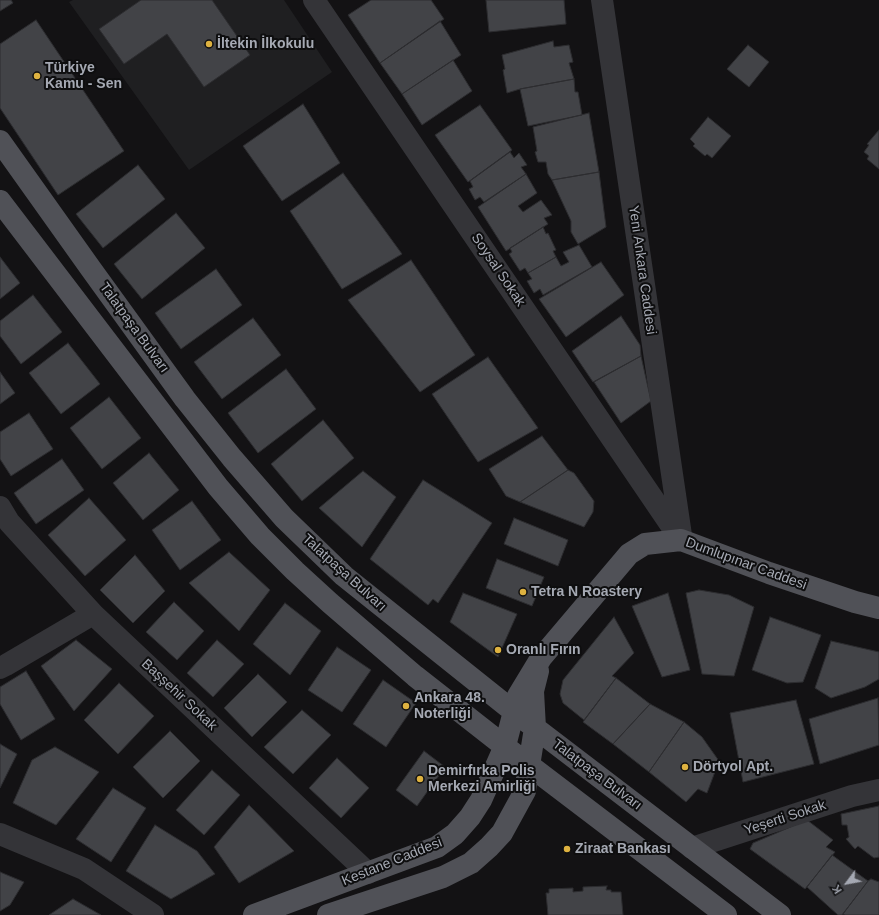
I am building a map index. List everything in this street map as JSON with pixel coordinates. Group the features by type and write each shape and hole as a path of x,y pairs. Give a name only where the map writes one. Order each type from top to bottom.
{"main road":[{"name":"Talatpaşa Bulvarı","path":"0,141 185,399 232,458 284,518 344,576 513,711 780,915"},
{"name":"Talatpaşa Bulvarı","path":"0,201 218,487 260,536 295,572 415,676 530,765 707,907 726,915"},
{"name":"Dumlupınar Caddesi","path":"513,711 518,696 541,658 629,554 645,544 681,540 769,574 855,602 879,608"},
{"name":"Dumlupınar Caddesi","path":"535,728 532,691 541,658"},
{"name":"Kestane Caddesi","path":"254,915 437,846 455,834 470,817 481,800 505,746 513,711"},
{"name":"Kestane Caddesi","path":"328,915 443,877 471,863 490,847 502,833 525,791 535,728"}],"street":[{"name":"Soysal Sokak","path":"314,0 681,540"},
{"name":"Yeni Ankara Caddesi","path":"602,0 681,540"},
{"name":"Başşehir Sokak","path":"0,508 9,522 93,614 368,872"},
{"path":"0,668 93,614"},
{"name":"Yeşerti Sokak","path":"692,848 852,796 879,790"},
{"path":"0,834 84,869 153,915"}],"shaded area":[{"path":"73,0 284,0 332,72 189,170 69,2"}],"building":[{"path":"0,0 11,0 13,3 0,11"},
{"name":"İltekin İlkokulu","path":"141,0 212,0 250,55 204,87 167,34 124,64 99,29"},
{"path":"371,0 431,0 444,19 380,63 348,15"},
{"path":"486,0 564,0 566,24 489,32"},
{"name":"Türkiye Kamu - Sen","path":"36,20 124,151 58,195 0,108 0,44"},
{"path":"440,21 461,55 402,94 380,63"},
{"path":"553,41 554,47 569,45 573,62 569,63 574,79 520,89 507,93 502,55"},
{"path":"748,45 769,62 749,87 727,69"},
{"path":"453,60 472,91 422,125 402,94"},
{"path":"574,79 575,92 578,92 582,115 528,126 520,89"},
{"path":"303,104 340,163 282,201 243,146"},
{"path":"480,105 512,150 468,182 435,135"},
{"path":"589,113 599,172 552,180 548,174 546,162 538,162 535,152 537,151 533,127"},
{"path":"708,117 731,136 712,158 707,154 705,156 693,146 695,144 690,139"},
{"path":"879,130 879,169 867,159 869,156 864,152 869,145 867,144"},
{"path":"510,152 514,158 519,153 527,165 521,167 526,174 484,202 480,197 475,200 469,189 473,187 470,181"},
{"path":"138,165 165,199 103,248 76,214"},
{"path":"599,172 606,227 578,244 571,232 571,221 552,180"},
{"path":"343,173 402,254 342,289 290,211"},
{"path":"526,174 537,193 518,206 523,212 541,200 552,215 544,218 548,224 506,251 478,207"},
{"path":"176,213 205,248 142,299 114,264"},
{"path":"543,227 546,234 548,233 556,250 553,251 556,257 528,273 525,268 520,271 509,254 512,252 510,248"},
{"path":"579,245 592,267 543,295 540,289 534,293 527,281 532,279 528,273 556,257 561,266 569,262 563,252"},
{"path":"0,257 20,283 0,299"},
{"path":"411,260 475,355 420,392 348,300"},
{"path":"601,262 624,295 566,337 539,299"},
{"path":"216,269 242,305 181,349 155,313"},
{"path":"33,295 62,332 21,364 0,336 0,321"},
{"path":"621,316 640,345 641,356 593,382 572,351"},
{"path":"253,318 281,355 222,399 194,362"},
{"path":"68,343 100,384 61,414 29,373"},
{"path":"641,356 651,401 621,423 594,382"},
{"path":"488,357 538,428 478,462 432,394"},
{"path":"286,369 316,409 258,453 228,413"},
{"path":"0,372 15,393 0,404"},
{"path":"109,397 141,438 102,469 70,428"},
{"path":"29,413 53,449 11,476 0,459 0,432"},
{"path":"323,420 354,458 302,501 271,464"},
{"path":"542,436 568,470 520,502 506,496 489,469"},
{"path":"149,453 179,490 143,520 113,483"},
{"path":"62,459 84,490 36,524 14,493"},
{"path":"568,470 574,473 594,501 593,512 584,527 520,502"},
{"path":"363,471 396,497 362,547 319,508"},
{"path":"423,480 492,523 438,603 433,599 428,605 370,559"},
{"path":"89,498 126,540 85,576 48,535"},
{"path":"192,501 221,540 180,570 152,530"},
{"path":"514,518 568,540 558,566 504,544"},
{"path":"229,552 270,590 239,631 189,583"},
{"path":"135,555 165,591 133,623 100,590"},
{"path":"497,559 544,577 532,606 486,588"},
{"path":"699,590 729,595 754,607 734,676 702,674 686,593"},
{"path":"463,593 517,614 498,657 450,622"},
{"path":"668,593 690,670 662,677 632,606"},
{"path":"174,602 204,631 177,660 146,632"},
{"path":"285,603 321,631 290,675 253,644"},
{"path":"614,617 634,653 612,676 616,678 584,720 563,703 560,694 563,680"},
{"path":"770,617 821,635 803,682 787,683 752,670"},
{"path":"76,640 112,669 74,711 41,666"},
{"path":"217,640 244,664 213,697 187,673"},
{"path":"831,641 879,652 879,679 865,687 831,698 815,688"},
{"path":"337,647 371,670 342,712 308,690"},
{"path":"26,671 55,719 21,740 0,704 0,687"},
{"path":"258,674 287,702 252,737 224,708"},
{"path":"616,678 650,704 613,744 583,722"},
{"path":"383,680 416,703 386,747 353,724"},
{"path":"119,683 154,716 118,754 84,720"},
{"path":"878,698 879,745 820,764 809,719"},
{"path":"796,700 814,764 743,782 730,713"},
{"path":"650,704 684,722 649,772 613,744"},
{"path":"302,710 331,735 293,774 264,747"},
{"name":"Dörtyol Apt.","path":"684,722 702,737 719,761 707,793 698,789 686,802 649,772"},
{"path":"170,731 200,761 163,798 133,767"},
{"path":"0,744 17,754 0,788"},
{"path":"55,747 99,772 56,825 13,803 32,760"},
{"name":"Demirfırka Polis Merkezi Amirliği","path":"424,751 445,767 417,806 396,790"},
{"path":"337,758 369,788 341,818 309,788"},
{"path":"212,770 240,795 204,835 176,810"},
{"path":"113,788 146,808 111,862 76,839"},
{"path":"249,805 294,851 239,883 214,847"},
{"path":"879,806 879,857 874,858 858,846 855,849 846,839 849,837 847,825 842,825 841,814"},
{"path":"807,820 833,840 826,847 835,852 805,889 750,849 753,843"},
{"path":"155,825 197,851 215,874 171,899 126,871"},
{"path":"832,855 868,881 842,915 838,915 807,887"},
{"path":"0,872 24,882 10,905 0,911"},
{"path":"871,879 879,882 879,915 843,914 868,881"},
{"path":"607,886 606,890 611,890 611,892 621,892 623,915 548,915 546,893 549,893 549,889 573,888 573,892 583,891 583,887"},
{"path":"73,899 101,915 49,915"}],"place":[{"name":"İltekin İlkokulu","path":"209,44"},
{"name":"Türkiye Kamu - Sen","path":"37,76"},
{"name":"Tetra N Roastery","path":"523,592"},
{"name":"Oranlı Fırın","path":"498,650"},
{"name":"Ankara 48. Noterliği","path":"406,706"},
{"name":"Dörtyol Apt.","path":"685,767"},
{"name":"Demirfırka Polis Merkezi Amirliği","path":"420,779"},
{"name":"Ziraat Bankası","path":"567,849"}]}
